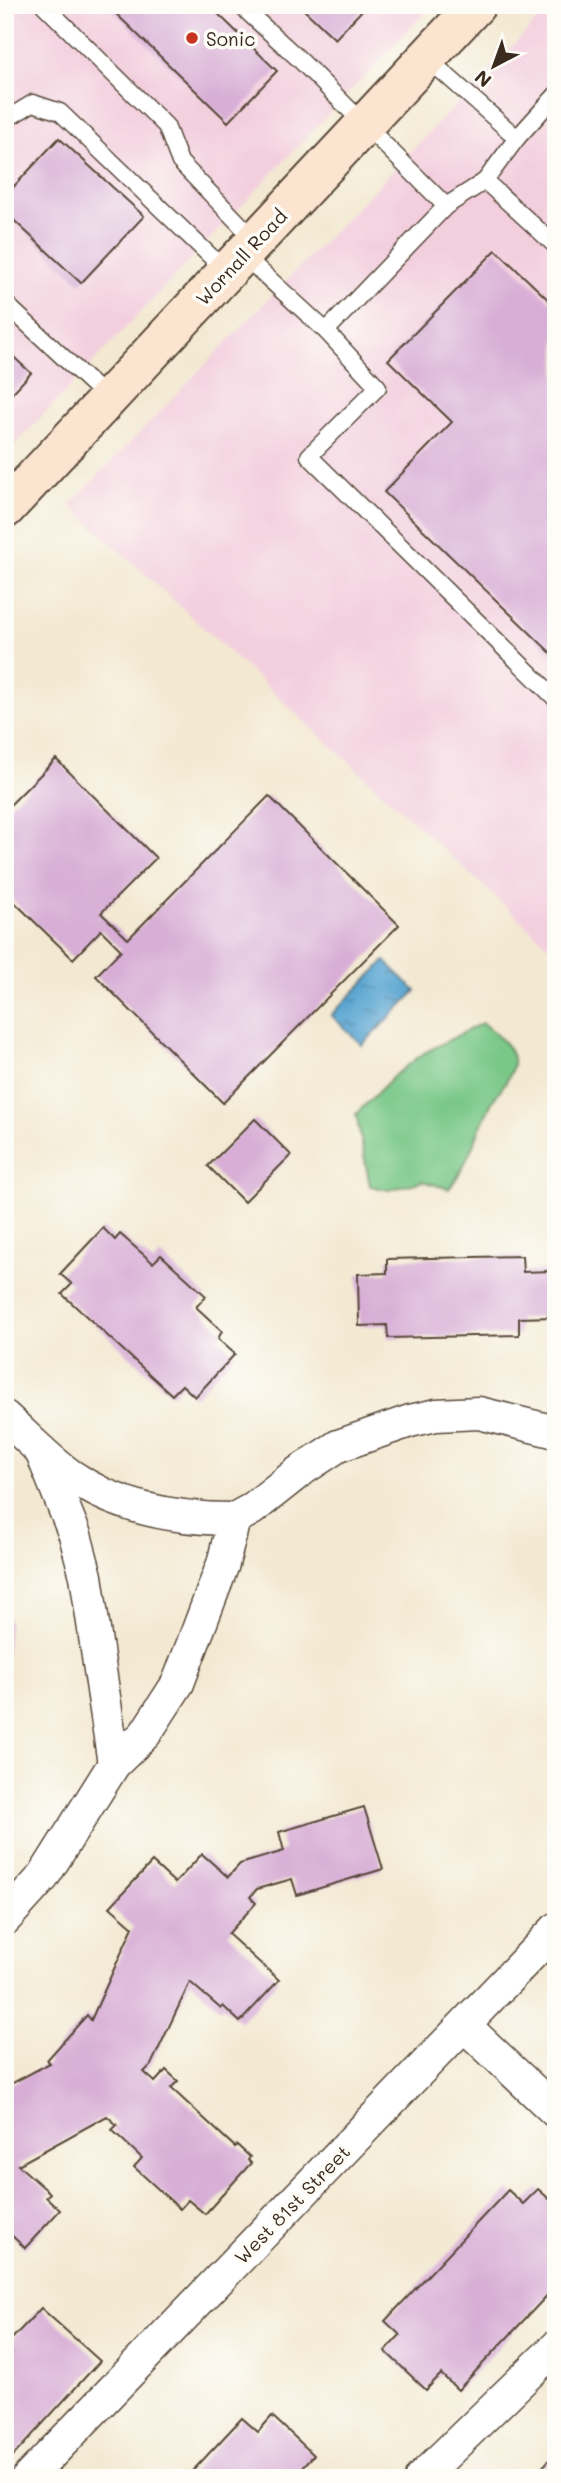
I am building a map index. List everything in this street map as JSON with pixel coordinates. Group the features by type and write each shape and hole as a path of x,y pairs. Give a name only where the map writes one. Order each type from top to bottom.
{"main road":[{"name":"Wornall Road","path":"8,500 108,399 476,5"}],"street":[{"path":"5,1417 41,1451 84,1484 121,1503 200,1519 234,1518 252,1509 300,1471 338,1446 410,1421 436,1415 479,1413 556,1432"},
{"path":"41,1451 75,1535 86,1576 114,1764"},
{"path":"5,1919 43,1877 114,1764 145,1734 178,1683 223,1564 234,1518"},
{"name":"West 81st Street","path":"28,2478 556,1929"},
{"path":"465,2026 556,2112"},
{"path":"422,2478 556,2347"}],"lane":[{"path":"44,5 166,126 180,162 242,256"},
{"path":"240,5 365,124 446,206"},
{"path":"427,58 517,138"},
{"path":"326,331 446,206 485,181 517,138 556,95"},
{"path":"5,120 33,103 60,112 242,256 326,331 379,387 309,456 556,699"},
{"path":"485,181 556,246"},
{"path":"5,303 108,399"}],"shaded area":[{"path":"5,5 432,5 5,455"},
{"path":"552,5 556,5 556,953 70,505"}],"green space":[{"path":"482,1023 505,1043 512,1054 513,1065 492,1102 456,1179 449,1189 423,1181 389,1190 370,1186 356,1114 394,1076 424,1053"}],"water":[{"path":"385,961 416,991 362,1045 331,1015"}],"building":[{"name":"Sonic","path":"107,5 209,5 277,71 228,122"},
{"path":"367,5 335,39 301,7"},
{"path":"59,138 144,216 81,283 5,212 5,196"},
{"path":"496,250 556,307 556,658 384,492 452,422 388,360"},
{"path":"5,349 31,373 5,401"},
{"path":"56,759 156,858 101,913 128,939 269,796 399,925 223,1103 96,976 121,950 101,930 73,959 5,893 5,810"},
{"path":"255,1119 291,1155 244,1202 208,1166"},
{"path":"103,1228 115,1240 120,1234 153,1263 161,1255 206,1296 196,1307 222,1331 218,1339 235,1354 195,1397 182,1385 172,1395 62,1294 72,1284 60,1274"},
{"path":"522,1256 523,1272 552,1271 553,1317 519,1318 519,1335 388,1338 387,1325 359,1326 358,1274 387,1273 387,1259"},
{"path":"5,1609 9,1623 6,1656 5,1655"},
{"path":"364,1807 383,1869 297,1895 292,1879 257,1889 250,1897 256,1903 228,1934 279,1980 240,2022 190,1982 151,2065 144,2072 155,2082 166,2070 178,2081 171,2088 235,2147 237,2145 250,2157 248,2160 251,2163 205,2214 188,2200 180,2209 134,2167 142,2158 112,2130 117,2125 107,2116 18,2165 50,2193 46,2197 60,2210 25,2248 9,2233 5,2238 5,2087 50,2063 47,2060 87,2015 91,2020 133,1927 110,1907 152,1862 175,1883 202,1854 228,1877 240,1864 284,1851 279,1832"},
{"path":"538,2189 556,2205 556,2286 458,2390 441,2374 426,2390 385,2351 400,2335 385,2321 508,2190 523,2204"},
{"path":"41,2308 100,2361 5,2465 5,2360 12,2353 5,2346"},
{"path":"272,2416 314,2455 299,2471 307,2478 186,2478 242,2418 258,2432"},
{"path":"556,2453 556,2478 532,2478"}],"place":[{"name":"Sonic","path":"192,38"}]}
